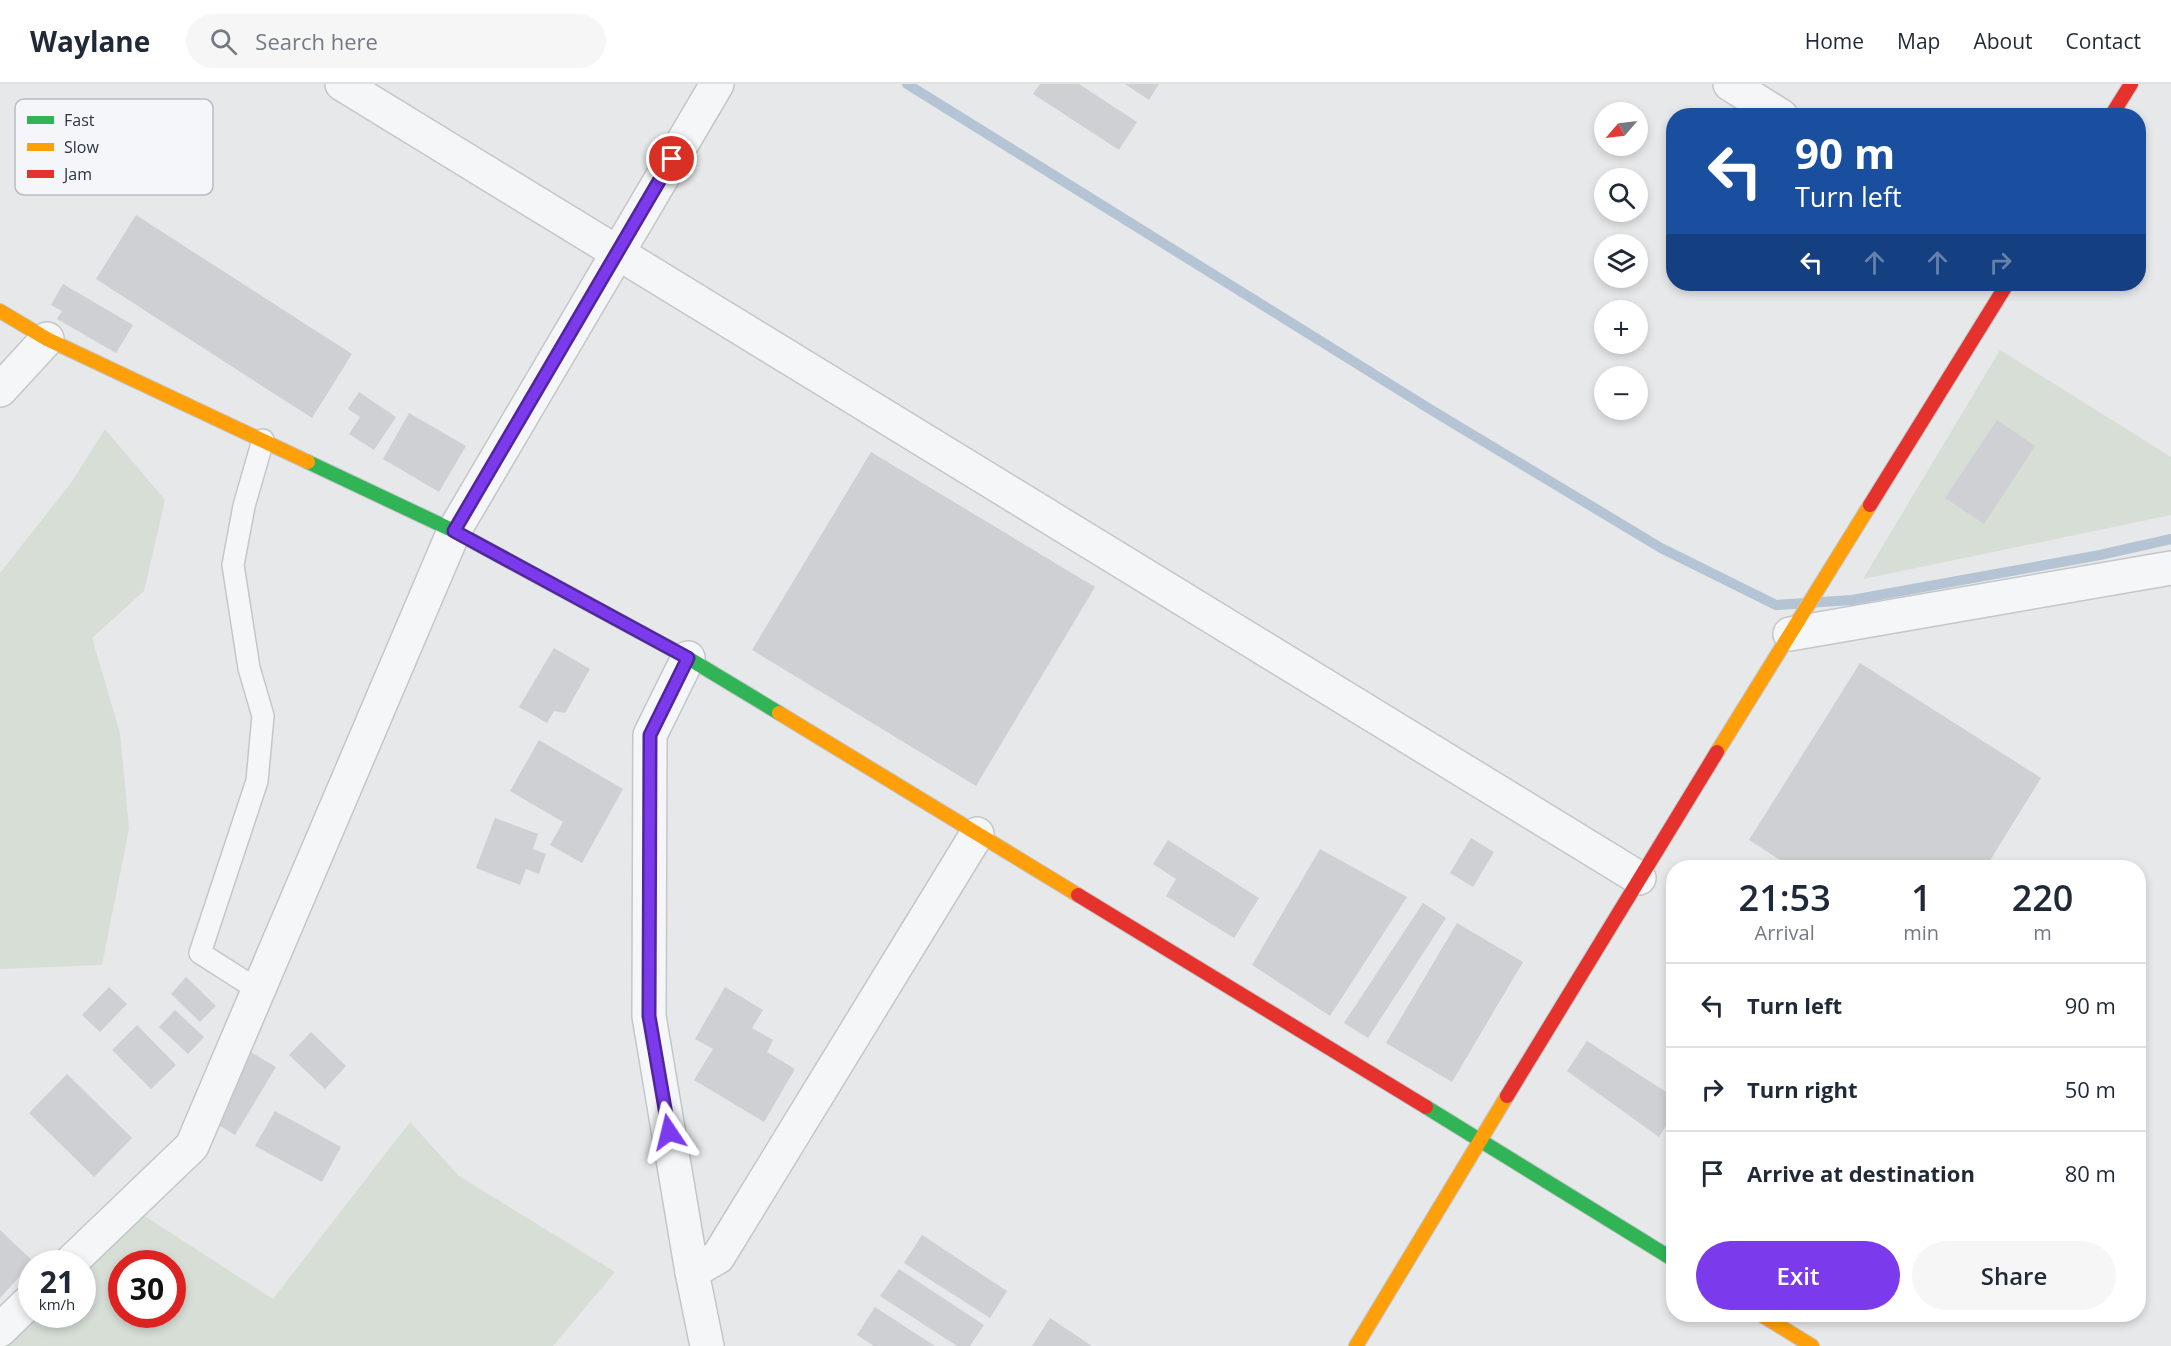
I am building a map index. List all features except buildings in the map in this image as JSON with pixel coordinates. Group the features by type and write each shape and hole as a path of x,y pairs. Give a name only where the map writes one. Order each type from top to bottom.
{"street":[{"path":"342,84 1639,878"},
{"path":"84,1250 192,1146 454,531 717,84"},
{"path":"1730,84 1768,108"},
{"path":"2116,108 2130,84"},
{"path":"1356,1346 1479,1139 2003,291"},
{"path":"0,311 47,339 454,531 688,658 1666,1255"},
{"path":"0,390 47,339"},
{"path":"1790,634 2171,568"},
{"path":"688,658 650,735 649,1016 692,1272 707,1346"},
{"path":"692,1272 718,1257 977,834"},
{"path":"0,1330 18,1313"},
{"path":"1773,1322 1812,1346"}],"lane":[{"path":"258,990 201,953 257,782 263,716 249,668 233,565 244,506 263,440"}],"shaded area":[{"path":"2000,350 2171,457 2171,515 1863,579"},
{"path":"105,429 165,500 144,591 92,638 120,733 129,829 102,965 0,969 0,573 71,483"},
{"path":"410,1122 459,1176 615,1272 553,1346 0,1346 0,1330 18,1321 18,1328 96,1328 96,1250 137,1211 273,1299"}],"waterway":[{"path":"907,84 1433,411 1661,548 1776,605 1852,600 2100,555 2171,539"}],"traffic: fast":[{"path":"308,462 454,531 688,658 779,713"},
{"path":"1426,1107 1666,1255"}],"traffic: slow":[{"path":"0,311 47,339 308,462"},
{"path":"1717,752 1870,505"},
{"path":"779,713 1078,895"},
{"path":"1356,1346 1507,1096"},
{"path":"1773,1322 1812,1346"}],"traffic: jam":[{"path":"2116,108 2131,84"},
{"path":"1870,505 2003,291"},
{"path":"1507,1096 1717,752"},
{"path":"1078,895 1426,1107"}],"route":[{"path":"669,1132 649,1016 650,735 688,658 454,531 672,159"}]}
